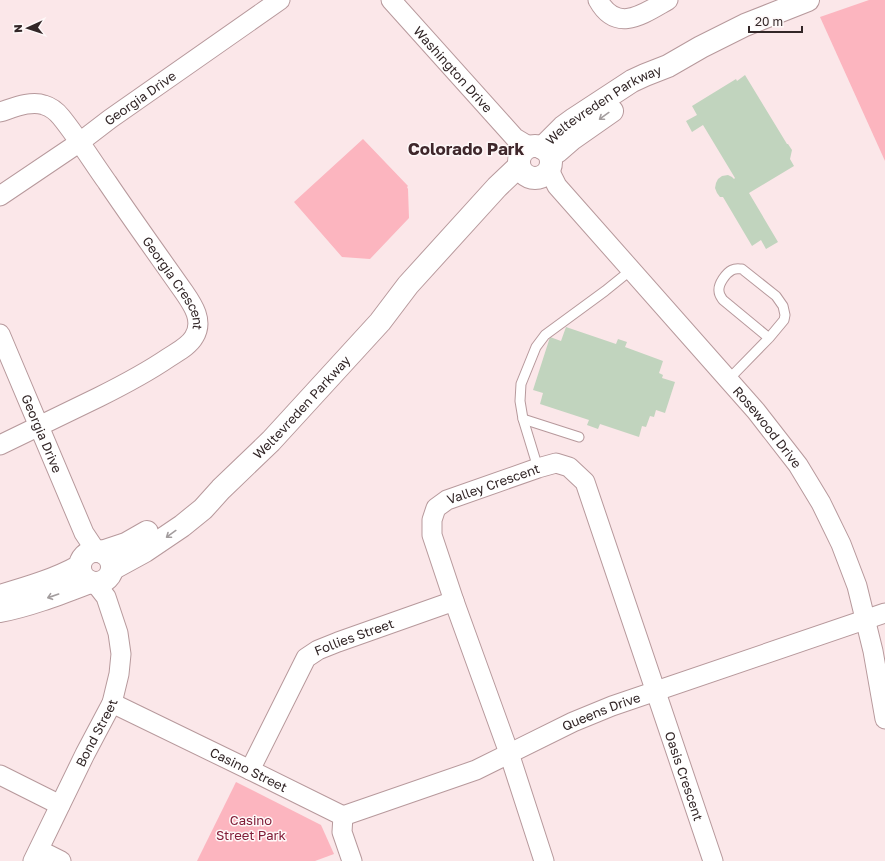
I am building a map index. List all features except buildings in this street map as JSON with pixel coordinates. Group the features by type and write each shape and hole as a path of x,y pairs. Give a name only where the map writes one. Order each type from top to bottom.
{"street":[{"name":"Georgia Drive","path":"0,196 80,142 110,119 280,0"},
{"name":"Washington Drive","path":"391,0 535,162"},
{"path":"598,0 608,14 618,18 628,19 639,16 668,0"},
{"name":"Weltevreden Parkway","path":"0,611 12,609 52,596 97,571 145,551 182,526 203,508 220,489 271,441 380,322 416,292 506,196 564,127 632,81 668,66 701,47 745,25 808,0"},
{"name":"Georgia Crescent","path":"0,112 25,105 44,104 61,116 192,304 197,314 198,326 194,336 186,346 153,368 138,377 0,445"},
{"name":"Rosewood Drive","path":"535,162 756,411 798,465 821,503 841,544 857,586 873,651 885,719"},
{"name":"Georgia Drive","path":"0,334 84,533 97,571"},
{"name":"Valley Crescent","path":"508,754 432,535 432,520 436,508 447,500 556,463 569,467 585,482 656,691"},
{"name":"Weltevreden Parkway","path":"0,596 67,573 97,571"},
{"name":"Bond Street","path":"36,856 112,703 119,674 121,654 118,633 97,571"},
{"name":"Follies Street","path":"250,770 306,658 318,650 338,642 454,601"},
{"name":"Queens Drive","path":"343,816 476,770 573,722 656,691 885,613"},
{"name":"Oasis Crescent","path":"656,691 713,861"},
{"name":"Casino Street","path":"112,703 343,816"},
{"path":"508,754 544,861"},
{"path":"0,775 60,805"},
{"path":"343,816 342,832 352,861"},
{"path":"36,856 61,861"}],"lane":[{"path":"728,380 769,338 784,320 783,306 776,296 742,270 737,268 731,270 720,284 719,294 723,300 769,338"},
{"path":"538,468 523,419 520,401 521,384 536,347 545,335 606,291 631,270"},
{"path":"523,419 579,437"}],"green space":[{"path":"869,0 885,0 885,161 820,17"},
{"path":"363,139 408,186 409,218 370,259 342,257 294,202"},
{"name":"Casino Street Park","path":"236,782 321,825 334,854 315,861 197,861"}],"district":[{"name":"Colorado Park","path":"466,148"}]}
